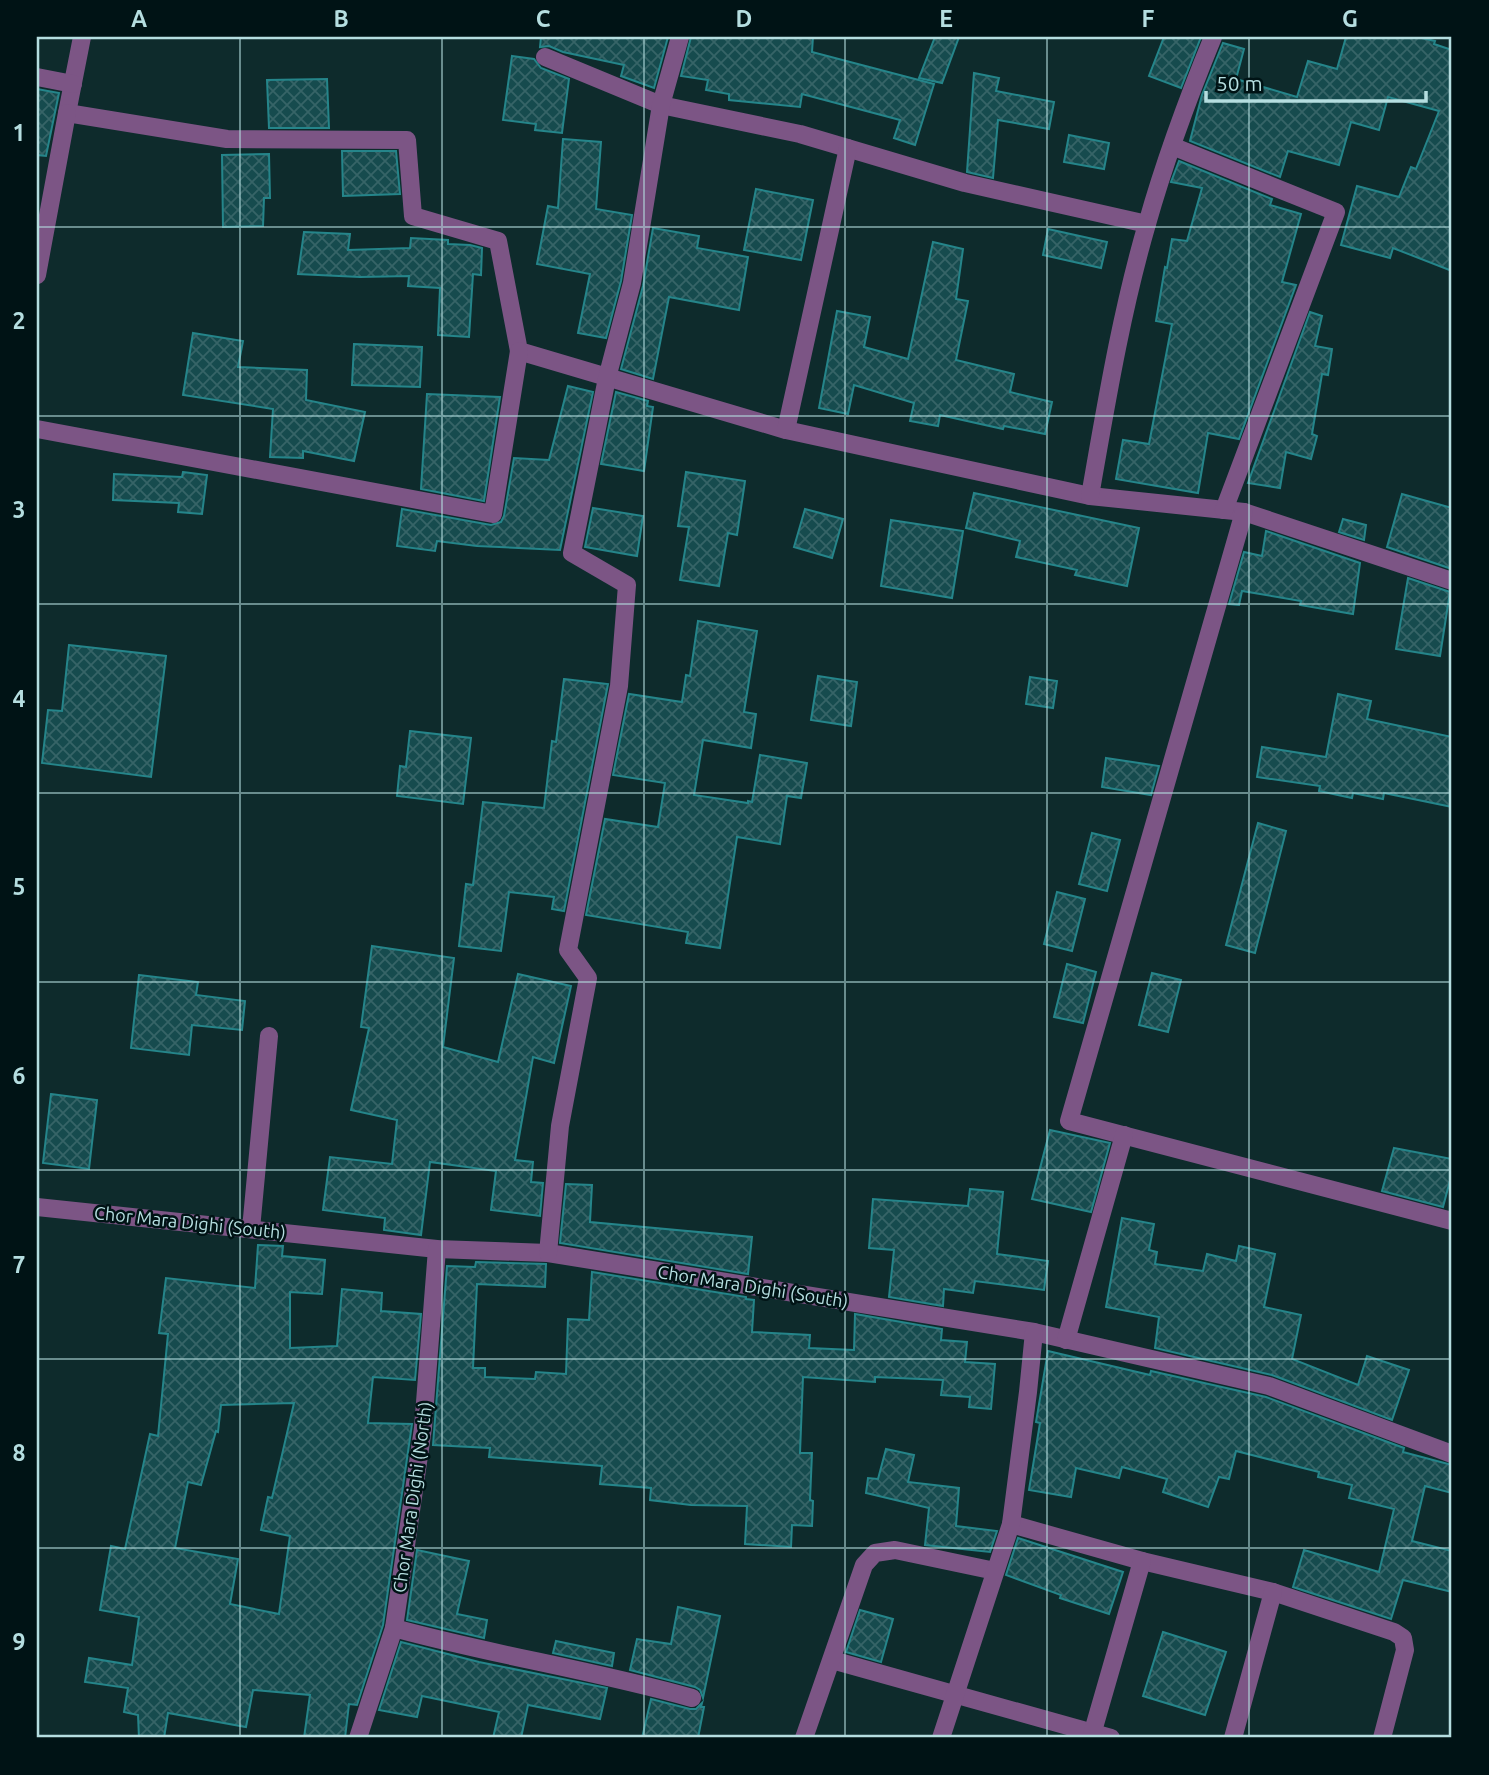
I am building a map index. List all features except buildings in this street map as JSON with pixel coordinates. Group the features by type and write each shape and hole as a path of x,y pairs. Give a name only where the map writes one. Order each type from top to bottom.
{"street":[{"path":"37,275 82,37"},
{"path":"548,1252 560,1126 588,978 568,950 619,686 627,585 572,553 607,378 632,283 661,105 680,37"},
{"path":"1090,496 1113,367 1147,224 1172,146 1213,37"},
{"path":"545,57 661,105 800,134 965,183 1147,224"},
{"path":"37,78 73,84"},
{"path":"37,429 493,514 519,351 498,241 413,216 407,140 227,139 67,113"},
{"path":"1172,146 1336,212 1224,510"},
{"path":"786,430 848,148"},
{"path":"519,351 786,430 1090,496 1244,512 1452,581"},
{"path":"1244,512 1069,1121 1452,1221"},
{"path":"251,1229 269,1035"},
{"path":"1066,1340 1124,1135"},
{"name":"Chor Mara Dighi (South)","path":"37,1207 437,1249 548,1252 1034,1332 1269,1386 1452,1454"},
{"name":"Chor Mara Dighi (North)","path":"358,1738 394,1628 423,1428 437,1249"},
{"path":"942,1738 1011,1524 1034,1332"},
{"path":"1011,1524 1142,1561 1273,1592 1394,1632 1404,1638 1405,1650 1382,1738"},
{"path":"804,1738 864,1565 875,1553 895,1550 995,1571"},
{"path":"1092,1735 1142,1561"},
{"path":"1233,1738 1273,1592"},
{"path":"394,1628 632,1681 692,1698"},
{"path":"832,1660 1092,1735 1111,1738"}]}
